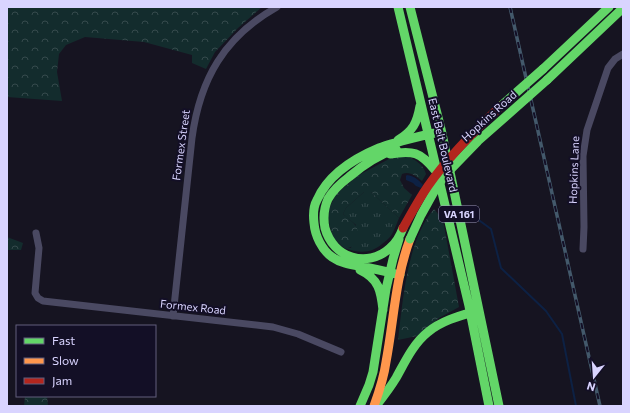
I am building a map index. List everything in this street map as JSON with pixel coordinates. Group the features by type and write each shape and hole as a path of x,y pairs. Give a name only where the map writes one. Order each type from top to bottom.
{"main road":[{"name":"East Belt Boulevard","path":"398,7 470,312 489,406"},
{"name":"East Belt Boulevard","path":"410,7 442,132 499,406"},
{"name":"Hopkins Road","path":"360,406 367,392 373,372 389,273 394,254 403,228 428,186 457,150 475,131 609,7"},
{"name":"Hopkins Road","path":"375,406 390,340 397,285 410,239 436,188 446,174 478,141 547,80 623,8"},
{"path":"400,275 338,261 327,253 320,243 313,222 318,197 332,178 368,153 404,137 414,127 417,120 420,101"},
{"path":"403,228 394,245 379,256 369,258 349,257 332,245 326,235 323,224 325,205 335,188 362,166 391,151 442,132"},
{"path":"388,145 429,137"},
{"path":"383,155 405,151 417,153 427,160 438,175"},
{"path":"345,263 353,268 366,272 373,277 380,288 383,310"},
{"path":"375,406 387,392 412,351 422,338 434,328 451,318 480,310"}],"street":[{"name":"Formex Street","path":"173,316 192,138 200,99 209,76 238,36 250,25 277,7"},
{"name":"Hopkins Lane","path":"583,249 584,156 587,130 608,68 615,59 623,54"},
{"name":"Formex Road","path":"36,233 39,248 35,289 36,295 40,299 48,302 273,327 298,334 340,352"}],"green space":[{"path":"7,7 262,7 238,28 215,52 206,69 192,63 192,55 144,42 85,37 66,45 59,54 57,72 62,101 7,97"},
{"path":"403,155 418,162 425,170 426,174 422,181 410,174 402,174 400,180 404,188 412,195 399,218 371,192 364,192 346,208 343,214 356,226 358,234 355,243 350,248 344,248 333,238 328,217 329,209 336,194 359,175 389,159"},
{"path":"364,192 371,192 399,218 392,234 385,242 373,250 359,252 344,248 351,248 356,225 343,214 346,208"},
{"path":"434,209 443,220 459,307 439,318 417,336 398,340 404,289 412,254 425,222"},
{"path":"7,237 23,243 21,250 7,250"},
{"path":"25,397 47,397 48,406 24,406"}],"water":[{"path":"407,175 420,181 423,185 421,188 406,180"}],"waterway":[{"path":"476,218 491,229 501,268 546,311 562,334 576,406"}],"railway":[{"path":"510,7 600,406"}],"traffic: fast":[{"path":"398,7 469,306 489,406"},
{"path":"410,7 441,129 499,406"},
{"path":"543,69 609,7"},
{"path":"547,80 623,8"},
{"path":"501,106 543,69"},
{"path":"410,239 421,215 436,188 446,174 478,141 547,80"},
{"path":"398,140 414,126 420,106"},
{"path":"400,275 344,263 328,254 322,247 316,233 313,217 315,205 328,183 335,175 352,162 385,146 435,133"},
{"path":"396,149 371,161 337,187 328,199 324,213 324,224 329,238 335,247 343,253 361,259 371,258 390,248 398,239 403,228"},
{"path":"390,154 405,152 416,154 425,159 435,170"},
{"path":"360,406 373,372 386,289 399,239"},
{"path":"360,270 371,277 378,286 383,310"},
{"path":"376,406 394,382 406,360 423,337 433,328 444,322 476,311"}],"traffic: slow":[{"path":"374,406 384,373 398,284 410,239"}],"traffic: jam":[{"path":"403,228 436,175 453,154 501,106"}]}
